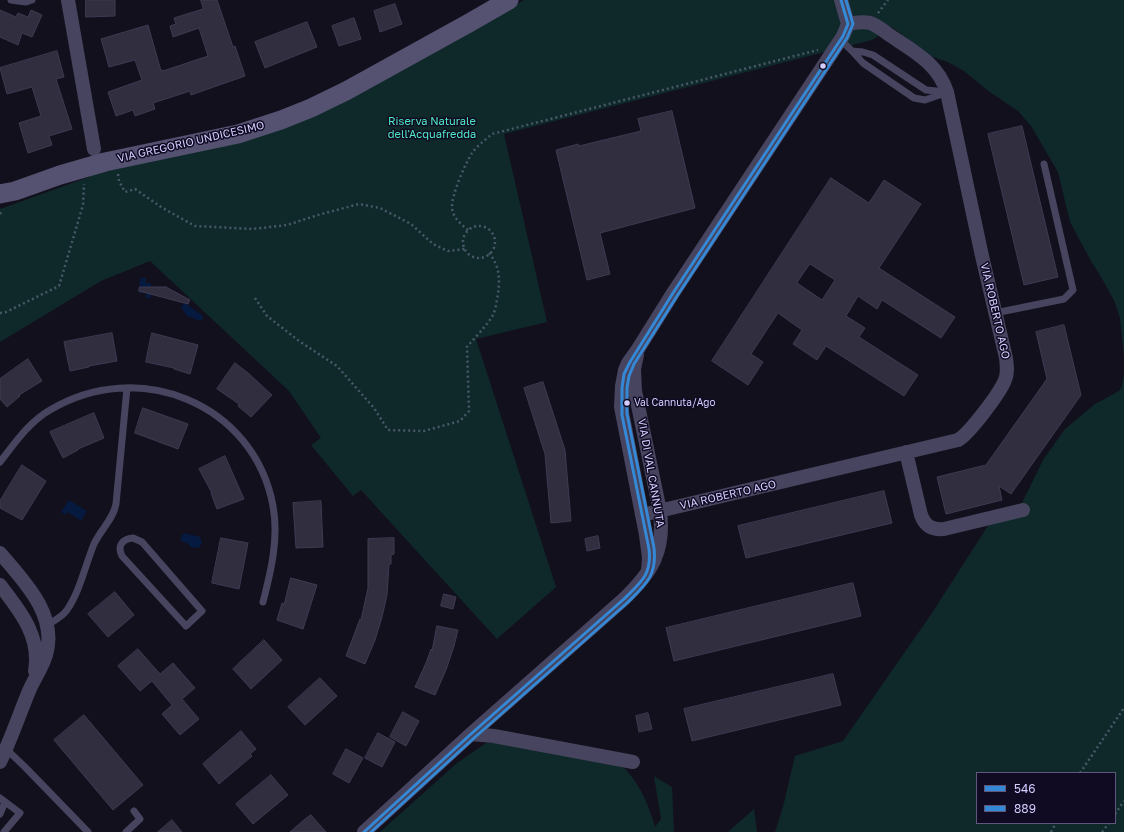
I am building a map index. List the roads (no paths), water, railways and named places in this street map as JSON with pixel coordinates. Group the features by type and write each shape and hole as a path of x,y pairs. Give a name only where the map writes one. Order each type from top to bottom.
{"street":[{"path":"68,0 94,149"},
{"name":"VIA GREGORIO UNDICESIMO","path":"5,199 60,175 98,164 238,134 281,120 311,108 346,91 509,0"},
{"path":"841,0 848,24"},
{"name":"VIA ROBERTO AGO","path":"642,515 961,438 967,433 999,392 1007,375 1007,364 947,92 939,73 913,50 870,23 857,22 848,24"},
{"name":"VIA DI VAL CANNUTA","path":"648,570 650,558 622,414 622,386 625,370 665,306 841,40 848,24"},
{"name":"VIA DI VAL CANNUTA","path":"364,832 470,734 624,599 654,563 660,547 662,533 660,510 635,391 634,370 638,349"},
{"path":"906,452 921,515 925,524 929,527 934,529 944,529 1023,510"},
{"path":"0,554 33,595 44,613 47,625 48,642 46,654 0,762"},
{"path":"0,585 22,614 32,634 36,662 32,685"},
{"path":"470,734 494,736 633,762"}],"lane":[{"path":"10,0 26,2 32,0"},
{"path":"841,40 863,63 914,98 925,100 947,92"},
{"path":"852,51 873,55 926,90 947,92"},
{"path":"996,313 1064,298 1073,290 1044,164"},
{"path":"0,462 29,426 50,410 64,402 83,395 103,390 127,388 164,391 181,396 196,403 215,415 235,431 251,453 269,490 274,514 275,538 273,558 263,602"},
{"path":"47,625 66,612 78,587 94,544 113,515 116,504 127,388"},
{"path":"132,538 142,542 202,611 186,626 122,556 120,548 122,541 132,538"},
{"path":"6,749 26,767 88,832"},
{"path":"0,814 2,800 20,812 4,832"},
{"path":"126,832 140,820 134,811"}],"water":[{"path":"140,278 146,278 146,283 151,283 151,298 146,298 146,293 139,293"},
{"path":"185,303 203,316 202,320 200,321 187,316 181,307"},
{"path":"69,500 87,511 81,521 68,512 66,515 61,512"},
{"path":"185,533 200,537 202,542 200,547 192,548 187,543 181,541 181,536"}],"place":[{"name":"Val Cannuta/Ago","path":"627,403"}],"park label":[{"name":"Riserva Naturale dell'Acquafredda","path":"432,128"}]}
